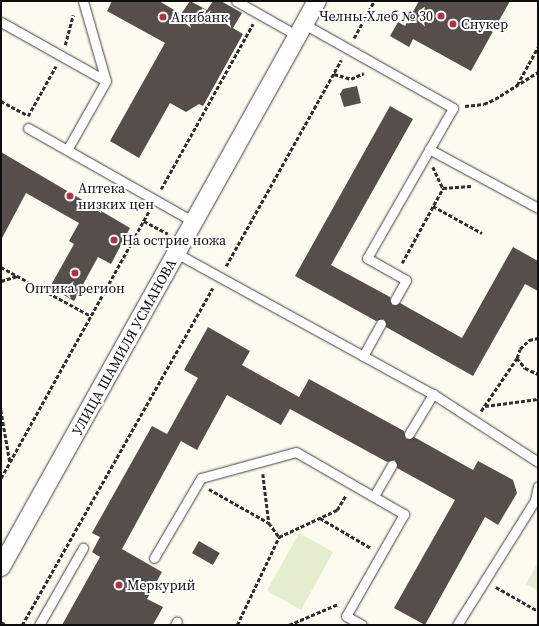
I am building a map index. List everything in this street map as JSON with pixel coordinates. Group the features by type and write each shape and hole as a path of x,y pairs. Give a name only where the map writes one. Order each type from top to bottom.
{"street":[{"name":"УЛИЦА ШАМИЛЯ УСМАНОВА","path":"1,567 317,1"}],"lane":[{"path":"67,150 106,81 84,1"},
{"path":"236,1 259,14 347,49 453,108 367,258 406,280 394,300"},
{"path":"1,22 106,81"},
{"path":"28,128 194,222"},
{"path":"428,151 538,208"},
{"path":"176,253 433,394 538,462"},
{"path":"363,356 381,324"},
{"path":"409,434 433,394"},
{"path":"154,558 201,478 296,452 404,514 346,616 362,625"},
{"path":"374,496 392,465"},
{"path":"457,625 536,500 538,486"},
{"path":"39,625 83,548"}],"path":[{"path":"22,625 220,277 374,1"},
{"path":"1,478 259,14"},
{"path":"516,86 538,46"},
{"path":"334,74 351,79 362,76 371,62"},
{"path":"453,108 484,104 538,72"},
{"path":"428,151 443,188"},
{"path":"443,188 493,185"},
{"path":"396,274 443,188"},
{"path":"433,206 482,233"},
{"path":"1,267 91,316"},
{"path":"1,281 18,276"},
{"path":"475,421 517,358 520,349 530,340 538,338"},
{"path":"517,358 525,368 538,374"},
{"path":"484,406 538,399"},
{"path":"1,410 10,462"},
{"path":"262,462 270,523 278,537"},
{"path":"198,483 270,523"},
{"path":"237,625 278,537 337,510 352,484"},
{"path":"320,518 381,554"},
{"path":"485,580 538,611"},
{"path":"288,625 357,596"},
{"path":"1,622 7,625"}],"green space":[{"path":"299,533 333,552 301,610 267,591"},
{"path":"538,562 538,591 526,584"}],"building":[{"path":"112,1 159,1 181,14 190,1 207,10 213,1 221,1 242,13 233,28 243,34 203,106 199,104 186,112 170,103 139,158 110,141 165,43 107,11"},
{"path":"419,1 510,1 471,71 413,39 409,47 390,36 398,22 405,26"},
{"path":"357,86 361,103 344,107 340,94 343,89"},
{"path":"390,106 413,119 331,265 390,297 392,305 400,303 462,338 513,247 538,261 538,291 525,284 473,376 386,327 384,319 376,321 295,276"},
{"path":"1,152 130,228 111,264 98,257 74,301 50,287 74,244 69,241 79,223 26,193 1,240"},
{"path":"208,327 250,351 242,365 299,397 309,379 404,431 406,439 414,437 473,470 478,461 513,480 517,493 498,525 485,517 425,625 394,608 455,500 397,468 395,460 387,462 290,409 281,425 227,395 197,450 181,441 122,549 162,572 147,599 163,607 153,625 62,625 100,557 92,552 100,537 92,533 152,426 167,434 198,378 184,370"},
{"path":"199,541 220,553 213,565 192,553"}],"place":[{"name":"Челны-Хлеб № 30","path":"441,16"},
{"name":"Акибанк","path":"163,17"},
{"name":"Снукер","path":"453,24"},
{"name":"Аптека низких цен","path":"70,196"},
{"name":"На острие ножа","path":"114,240"},
{"name":"Оптика регион","path":"75,273"},
{"name":"Меркурий","path":"119,585"}]}
